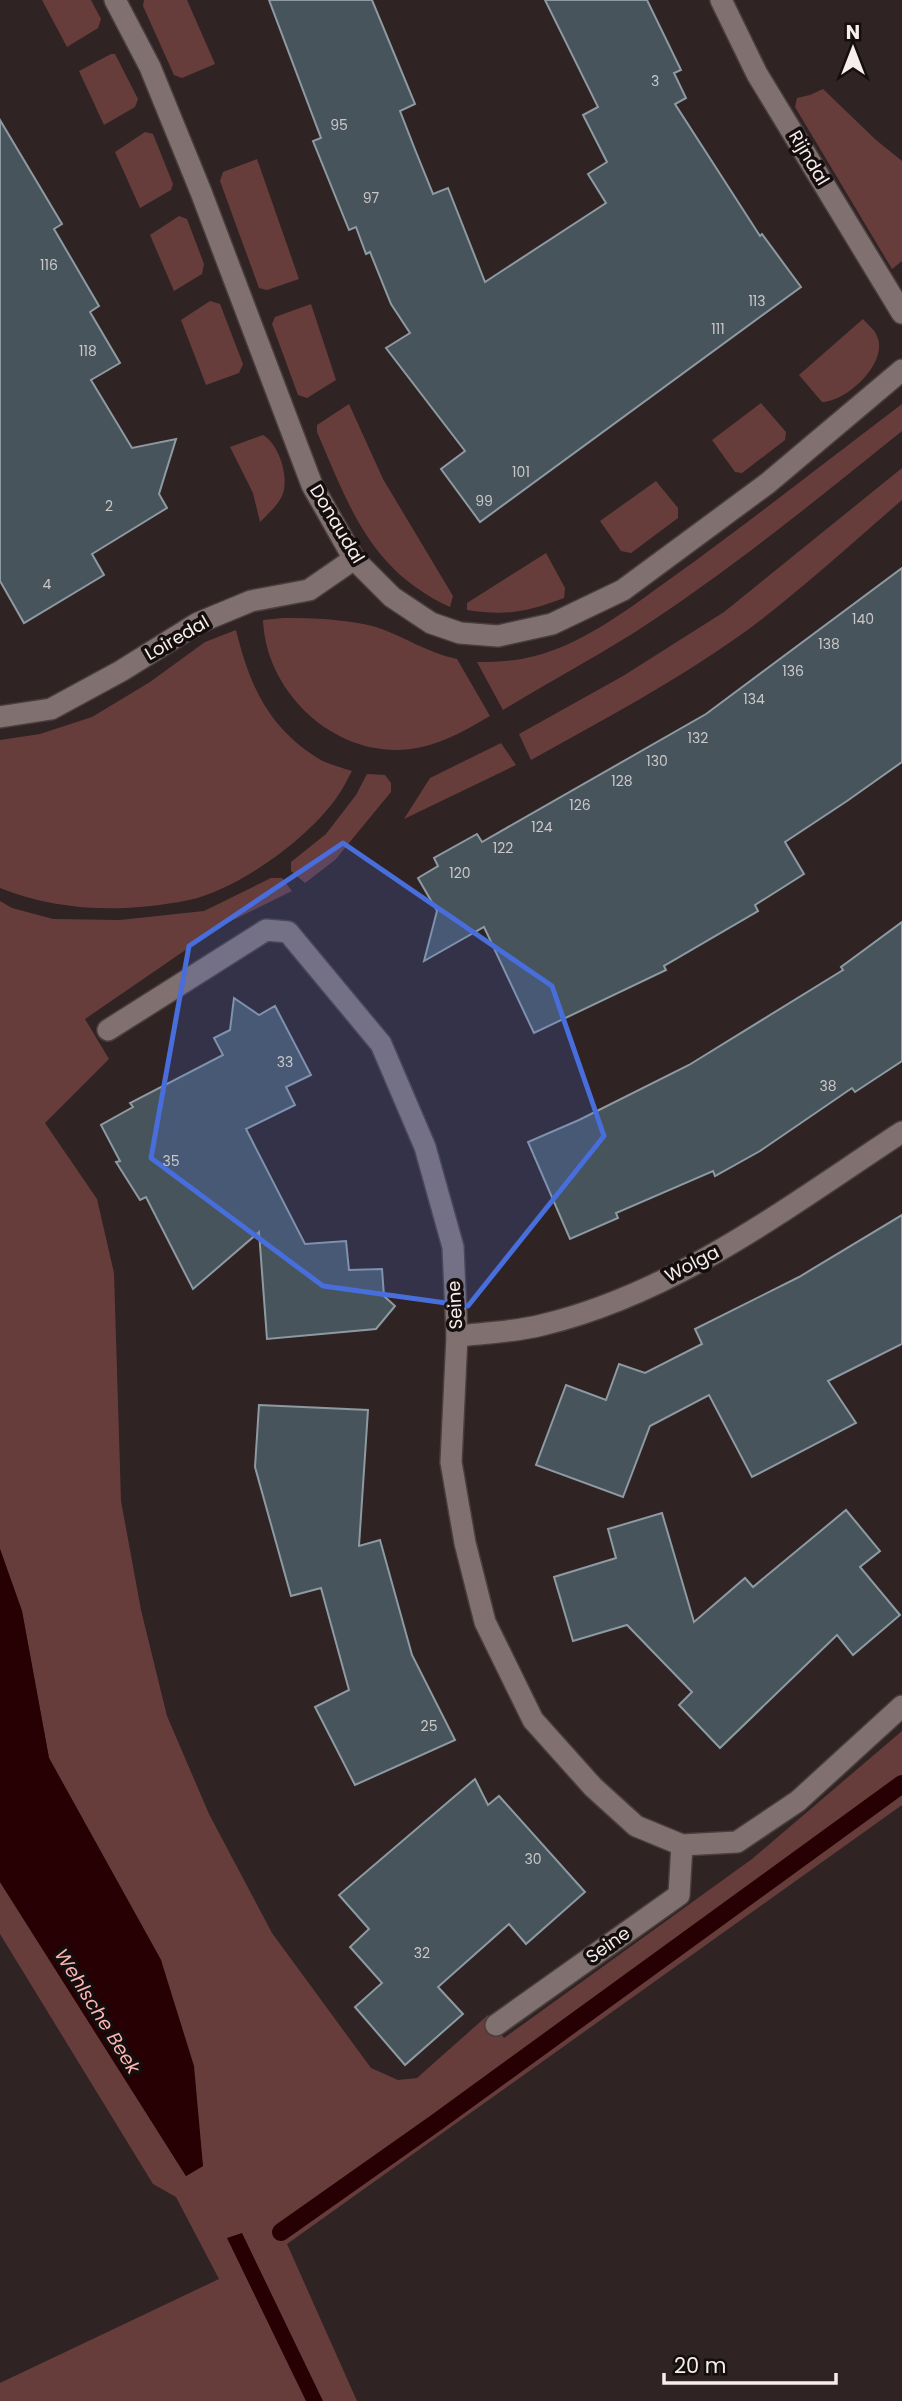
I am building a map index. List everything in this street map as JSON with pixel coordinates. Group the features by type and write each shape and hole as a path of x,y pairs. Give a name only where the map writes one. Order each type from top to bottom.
{"street":[{"name":"Donaudal","path":"115,0 150,67 191,167 312,485 354,559 392,597 431,623 460,633 499,636 552,624 623,590 768,483 902,370"},
{"name":"Rijndal","path":"721,0 757,75 902,313"},
{"name":"Loiredal","path":"0,717 51,709 121,671 198,623 251,601 309,590 354,559"},
{"name":"Seine","path":"108,1030 266,930 288,932 381,1044 425,1147 453,1247 457,1336 451,1462 466,1543 485,1622 533,1720 593,1787 636,1826 682,1845 737,1842 798,1801 902,1706"},
{"name":"Wolga","path":"457,1336 541,1326 615,1302 718,1252 902,1132"},
{"name":"Seine","path":"496,2025 679,1895 682,1845"}],"highlighted area":[{"path":"343,843 552,986 604,1136 468,1306 323,1286 151,1158 189,946"}],"shaded area":[{"path":"42,0 91,0 101,19 98,28 67,47"},
{"path":"144,0 187,0 215,64 182,78 174,75 143,6"},
{"path":"115,54 138,99 135,107 104,125 79,71"},
{"path":"823,89 902,161 902,261 892,269 795,107 797,98"},
{"path":"145,132 153,134 173,184 171,190 140,208 115,152"},
{"path":"257,159 299,279 267,290 259,288 220,181 223,172"},
{"path":"179,216 187,219 204,264 202,274 174,291 150,235"},
{"path":"210,301 220,304 243,364 239,373 206,385 181,320"},
{"path":"311,304 336,380 307,398 298,395 272,324 275,317"},
{"path":"863,319 877,336 877,358 863,379 853,388 832,400 822,402 799,375"},
{"path":"761,403 786,432 785,440 742,473 735,472 712,440"},
{"path":"349,404 383,479 453,596 450,607 400,575 381,555 352,511 317,432 317,425"},
{"path":"902,404 902,431 770,536 632,634 503,710 477,662 535,656 573,642 591,632 644,598"},
{"path":"263,435 269,439 278,454 285,480 280,499 260,522 253,493 230,447"},
{"path":"902,468 902,500 763,618 665,684 531,760 519,734 623,676 724,612"},
{"path":"656,481 678,508 678,518 631,553 621,551 600,521"},
{"path":"546,553 565,588 564,598 517,612 467,610 467,603"},
{"path":"283,618 365,624 457,659 490,716 449,738 422,747 393,750 364,746 338,735 314,719 294,699 278,675 267,648 263,620"},
{"path":"236,630 247,668 262,702 285,732 316,757 352,771 327,810 292,844 251,873 230,885 189,900 141,907 93,908 46,902 0,888 0,740 40,734 92,717 150,682 205,642"},
{"path":"501,743 516,765 404,819 430,778"},
{"path":"367,774 385,775 391,783 391,792 335,860 305,883 291,871 291,862 326,834 356,795"},
{"path":"271,878 282,878 292,891 219,927 85,1019 109,1059 45,1123 97,1199 114,1273 121,1501 141,1610 167,1716 209,1814 272,1933 371,2068 398,2080 417,2078 488,2015 504,2038 752,1859 902,1731 902,1805 287,2244 357,2401 0,2401 0,2383 219,2279 176,2197 153,2184 0,1934 0,1882 186,2176 203,2166 161,1960 49,1758 22,1611 0,1549 0,901 12,908 53,919 120,920 204,911"}],"water":[{"name":"Wehlsche Beek","path":"0,1549 22,1611 49,1758 161,1960 194,2066 203,2166 186,2176 0,1882"},
{"path":"242,2233 323,2401 306,2401 227,2238"}],"building":[{"path":"269,0 372,0 415,104 400,111 416,152 433,194 448,188 485,282 606,203 588,174 607,162 583,115 598,107 545,0 647,0 681,70 674,73 686,98 675,104 760,236 762,234 801,287 480,522 441,469 465,451 386,348 410,333 391,304 370,252 366,254 356,227 349,230 313,141 321,138"},
{"path":"0,120 62,224 54,229 99,306 90,312 120,363 91,380 132,448 176,439 159,494 167,508 92,554 104,575 24,623 0,581"},
{"path":"902,568 902,762 785,842 804,874 755,905 758,911 664,966 666,970 534,1033 484,927 424,961 437,911 418,878 438,866 434,858 477,834 482,842 706,714"},
{"path":"902,922 902,1061 855,1092 852,1088 760,1151 715,1176 713,1171 616,1213 618,1218 570,1239 528,1142 579,1120 689,1065 843,970 841,967"},
{"path":"234,998 259,1015 275,1006 311,1075 286,1087 295,1105 246,1129 305,1244 346,1241 349,1270 382,1269 384,1296 395,1306 376,1329 267,1339 259,1232 193,1289 146,1197 140,1200 116,1162 120,1161 101,1125 133,1107 130,1103 223,1055 214,1038 230,1030"},
{"path":"902,1215 902,1344 828,1381 856,1423 752,1477 709,1395 650,1426 623,1497 536,1465 566,1385 606,1400 619,1364 645,1373 702,1344 695,1329 799,1277"},
{"path":"259,1405 368,1410 359,1546 380,1540 412,1655 455,1740 355,1785 315,1707 349,1690 321,1588 291,1596 255,1467"},
{"path":"846,1510 880,1551 860,1567 900,1615 853,1655 837,1635 720,1748 679,1705 692,1692 627,1625 573,1641 554,1577 616,1558 608,1529 662,1513 694,1622 745,1578 753,1587"},
{"path":"475,1779 488,1805 499,1796 585,1892 526,1944 509,1924 438,1987 463,2014 405,2065 355,2007 382,1983 350,1947 369,1929 339,1895"}],"waterway":[{"path":"281,2232 902,1784"}]}
